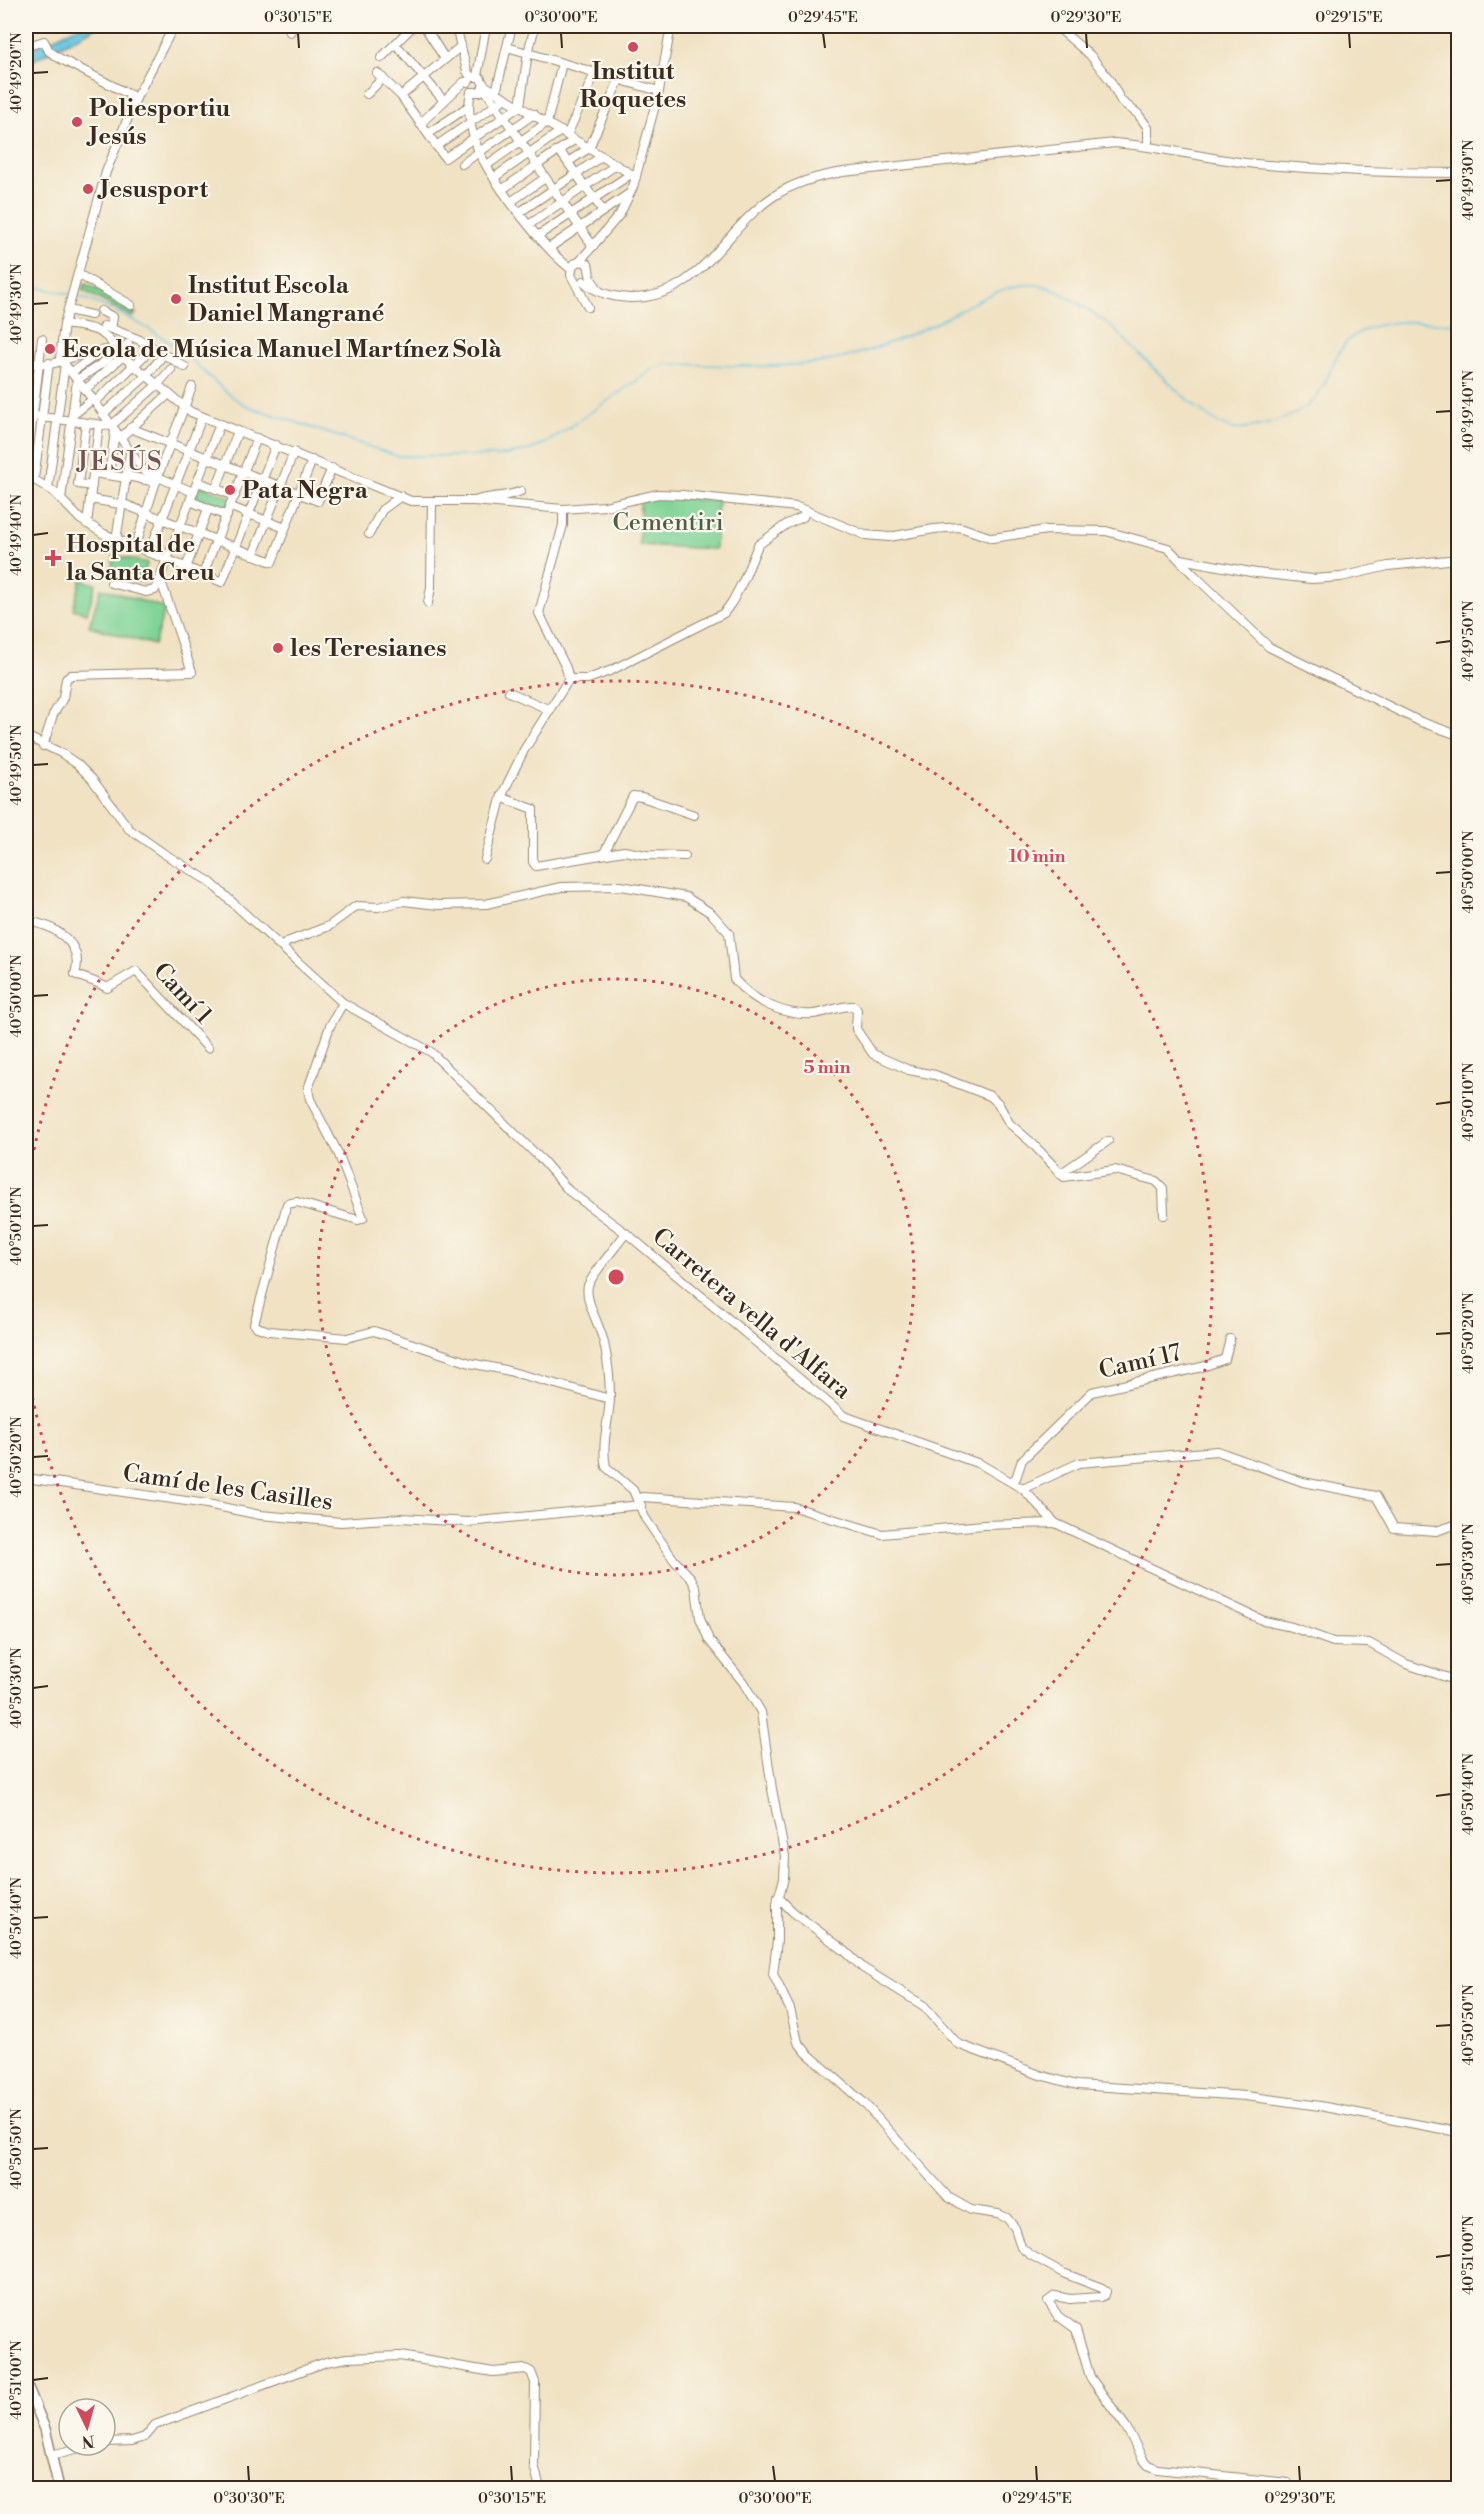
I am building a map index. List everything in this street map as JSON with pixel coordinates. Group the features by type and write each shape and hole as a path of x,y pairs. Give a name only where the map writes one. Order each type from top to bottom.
{"main road":[{"path":"26,2383 40,2414 60,2488"}],"street":[{"path":"48,488 57,420 64,324 106,172 136,98 174,26"},
{"path":"381,58 413,26"},
{"path":"456,26 472,79"},
{"path":"486,26 468,88 471,92 469,106 471,122 480,152 520,213 556,257 590,268 590,274 599,290"},
{"path":"496,92 512,26"},
{"path":"367,94 380,76 400,96 445,158 520,106 528,53 535,26"},
{"path":"588,307 579,283 571,275 592,247 612,226 631,192 633,175 659,91 670,26"},
{"path":"1056,26 1090,55 1110,80 1121,101 1138,114 1148,128 1148,146"},
{"path":"424,27 445,59"},
{"path":"26,43 31,45 44,41 49,51 136,98"},
{"path":"400,96 461,46"},
{"path":"507,47 659,91"},
{"path":"400,49 444,101"},
{"path":"487,165 545,124 561,63"},
{"path":"503,189 559,150 595,73"},
{"path":"420,124 464,82 482,79 495,105 592,247"},
{"path":"568,162 589,148 619,80"},
{"path":"484,86 633,175"},
{"path":"471,92 480,92 484,86"},
{"path":"436,146 506,98"},
{"path":"428,134 469,106"},
{"path":"462,164 535,115"},
{"path":"495,177 528,153 567,135"},
{"path":"579,283 620,297 644,298 665,293 697,273 763,204 774,196 807,180 843,172 1115,143 1148,146 1254,164 1406,173 1458,173"},
{"path":"559,150 603,211"},
{"path":"520,213 602,156"},
{"path":"530,224 616,165"},
{"path":"539,235 593,198 633,175"},
{"path":"512,201 545,178"},
{"path":"549,248 631,192"},
{"path":"78,274 130,305"},
{"path":"579,283 590,274"},
{"path":"69,306 93,322 118,351 184,408 411,501 474,501 563,509 605,506 666,494 762,502 806,510 865,535 889,537 934,529 960,528 992,538 1047,530 1106,531 1168,548 1269,647 1421,722 1458,735"},
{"path":"101,311 113,317 107,327 140,340 186,367"},
{"path":"64,324 93,322"},
{"path":"42,339 30,405 26,474 59,497 87,524 117,540 222,582 276,445"},
{"path":"59,497 77,380 128,344"},
{"path":"26,363 62,362 102,351 118,351"},
{"path":"72,372 102,351"},
{"path":"85,390 118,351"},
{"path":"72,418 135,366 147,353"},
{"path":"103,414 146,376 160,359"},
{"path":"62,362 94,401 144,471 157,480"},
{"path":"34,479 49,363"},
{"path":"109,475 115,432 171,369"},
{"path":"135,548 157,480 192,387"},
{"path":"29,416 57,420 72,418 99,424 115,432 130,428 169,394"},
{"path":"149,554 202,417"},
{"path":"87,423 78,484 92,486"},
{"path":"87,524 99,424"},
{"path":"111,583 151,592 155,590 220,424"},
{"path":"130,428 299,494 321,495 332,468"},
{"path":"216,489 238,431"},
{"path":"203,574 257,438"},
{"path":"253,555 294,452"},
{"path":"117,540 130,453"},
{"path":"90,499 123,504 272,562 312,460"},
{"path":"93,473 157,480 193,492"},
{"path":"198,482 235,496"},
{"path":"474,501 491,495 512,495 521,491"},
{"path":"369,534 382,510 401,496"},
{"path":"190,501 227,516"},
{"path":"428,603 431,587 432,502"},
{"path":"231,507 285,528"},
{"path":"186,568 208,509"},
{"path":"485,859 502,795 524,750 569,679 539,609 562,525 563,509"},
{"path":"569,679 588,679 612,670 724,613 730,607 741,586 758,545 803,516 806,510"},
{"path":"1181,560 1256,573 1312,579 1341,577 1388,566 1458,559"},
{"path":"43,746 53,715 63,698 66,679 71,675 192,672 160,578"},
{"path":"508,693 550,710"},
{"name":"Carretera vella d'Alfara","path":"26,736 61,753 76,764 92,779 129,829 210,882 343,1003 431,1052 543,1161 569,1191 626,1233 844,1416 980,1464 1023,1489 1055,1523 1264,1622 1292,1627 1333,1642 1369,1643 1406,1664 1458,1681"},
{"path":"502,795 506,799 530,806 533,810 534,865 543,866 604,853 628,851 645,855 685,856"},
{"path":"604,853 633,796 642,796 694,815"},
{"path":"282,947 287,942 329,926 356,906 374,907 404,901 438,905 486,904 564,886 626,886 686,897 703,906 726,928 731,939 734,979 761,1001 774,1009 811,1014 839,1006 854,1006 857,1010 856,1029 873,1054 909,1070 935,1075 990,1096 998,1103 1009,1123 1066,1178 1091,1172 1115,1170 1156,1181 1163,1188 1164,1215"},
{"name":"Camí 1","path":"26,921 60,932 74,951 78,964 75,974 86,980 98,981 107,988 136,971 171,1005 208,1048"},
{"path":"343,1003 330,1026 308,1089 310,1099 339,1155 363,1218 358,1220 297,1202 287,1204 254,1324 269,1331 347,1338 374,1331 470,1363 506,1370 610,1399"},
{"path":"1060,1174 1108,1142"},
{"path":"626,1233 592,1278 587,1291 604,1341 610,1399 605,1436 606,1467 631,1488 645,1518 674,1560 694,1582 700,1618 709,1640 743,1682 761,1713 785,1856 784,1878 778,1897 773,1974 790,2009 798,2042 807,2053 864,2103 948,2197 971,2210 998,2214 1007,2218 1015,2228 1021,2247 1029,2254 1063,2273 1106,2291 1101,2297 1070,2299 1055,2296 1048,2301 1058,2316 1076,2329 1090,2377 1126,2427 1148,2465 1158,2469 1285,2485"},
{"name":"Camí 17","path":"1012,1481 1016,1478 1022,1460 1092,1392 1202,1367 1225,1359 1230,1340"},
{"path":"1023,1489 1079,1463 1217,1450 1303,1482 1376,1496 1394,1528 1436,1531 1458,1524"},
{"name":"Camí de les Casilles","path":"26,1478 152,1498 207,1504 296,1520 341,1522 401,1518 468,1522 639,1503 642,1497 794,1507 882,1534 984,1525 1055,1523"},
{"path":"778,1897 793,1912 845,1950 863,1968 924,2006 958,2044 1040,2075 1077,2085 1246,2096 1365,2114 1458,2132"},
{"path":"117,2442 132,2441 144,2437 155,2425 326,2362 347,2358 400,2356 493,2372 526,2368 531,2372 535,2382 534,2465 540,2488"},
{"path":"51,2455 57,2454"}],"green space":[{"path":"85,284 136,313 133,317 82,290"},
{"path":"198,485 231,497 227,512 193,501"},
{"name":"Cementiri","path":"666,497 718,500 715,549 639,545 640,500"},
{"path":"114,555 147,563 143,582 111,573"},
{"path":"81,580 96,584 87,613 73,609"},
{"path":"101,588 165,608 154,645 89,626"}],"water":[{"path":"80,26 99,26 26,64 26,51"}],"waterway":[{"path":"74,295 117,312 162,337 186,355 223,389 247,406 397,456 500,456 530,450 548,442 656,367 669,364 785,365 835,360 909,335 1001,290 1029,284 1043,286 1078,303 1109,325 1191,403 1209,417 1225,426 1237,429 1274,422 1297,413 1307,406 1323,387 1346,342 1360,332 1396,322 1458,324"},
{"path":"26,285 70,294"}],"place":[{"name":"Institut Roquetes","path":"633,47"},
{"name":"Poliesportiu Jesús","path":"77,122"},
{"name":"Jesusport","path":"88,189"},
{"name":"Institut Escola Daniel Mangrané","path":"176,299"},
{"name":"Escola de Música Manuel Martínez Solà","path":"50,349"},
{"name":"Pata Negra","path":"230,490"},
{"name":"Hospital de la Santa Creu","path":"53,558"},
{"name":"les Teresianes","path":"278,648"}],"district":[{"name":"JESÚS","path":"120,461"}]}
